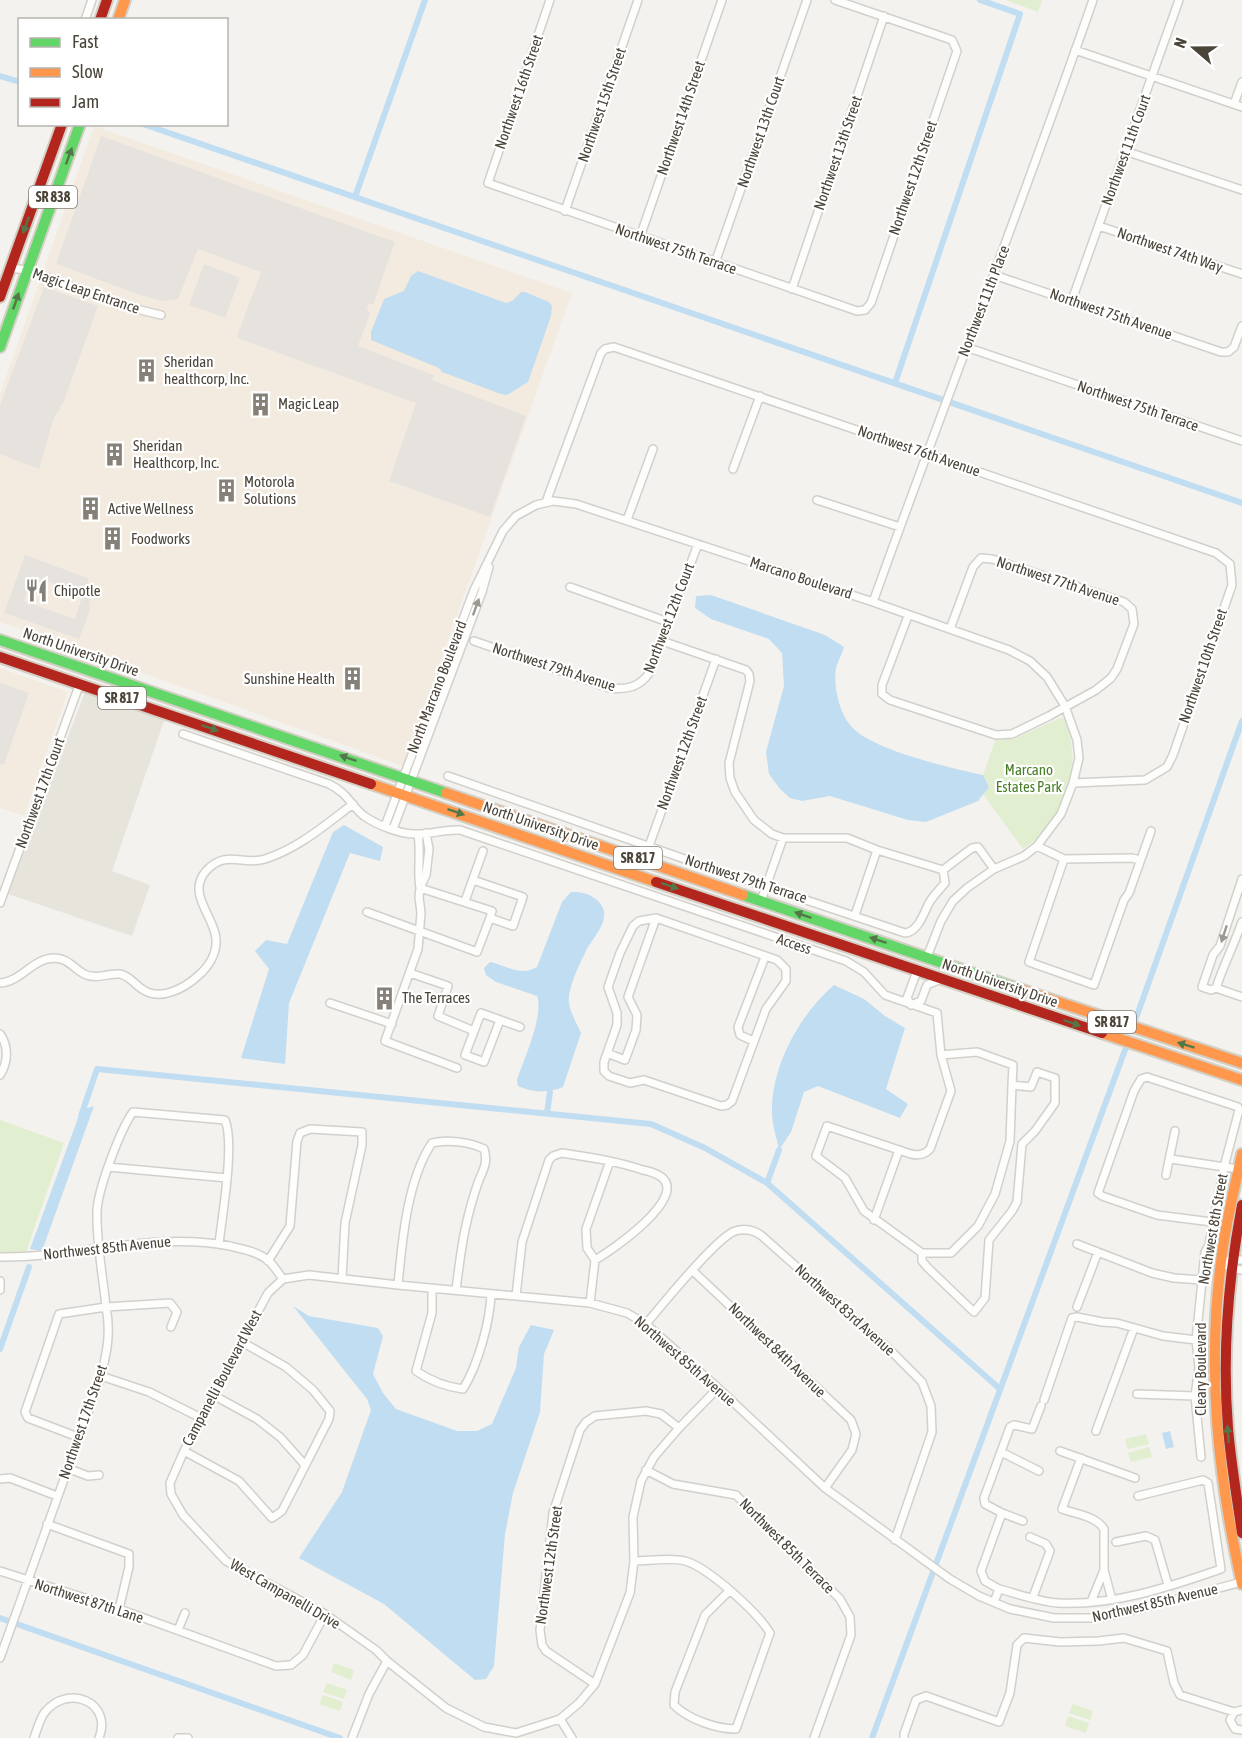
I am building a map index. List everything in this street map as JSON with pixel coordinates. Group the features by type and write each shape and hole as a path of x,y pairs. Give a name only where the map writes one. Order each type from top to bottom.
{"main road":[{"path":"101,18 107,0"},
{"path":"119,18 125,0"},
{"name":"SR 838","path":"0,297 61,126"},
{"name":"SR 838","path":"0,347 79,126"},
{"name":"North University Drive","path":"0,640 1123,1025 1242,1063"},
{"name":"North University Drive","path":"0,657 764,917 848,948 1242,1080"},
{"path":"57,676 75,674 82,668"},
{"path":"80,683 98,674"},
{"path":"233,736 259,735 270,732"},
{"path":"764,917 777,906"},
{"path":"848,948 859,948 912,960 927,957"},
{"path":"917,971 941,968 1015,992 1022,990"},
{"name":"Cleary Boulevard","path":"1242,1154 1221,1258 1216,1306 1214,1367 1216,1418 1234,1492 1240,1503 1242,1533"},
{"name":"Cleary Boulevard","path":"1242,1205 1225,1367 1234,1492 1225,1506 1242,1583"},
{"path":"1225,1506 1240,1503"}],"street":[{"path":"86,18 92,0"},
{"name":"Northwest 16th Street","path":"488,183 550,0"},
{"name":"Northwest 15th Street","path":"565,211 638,0"},
{"name":"Northwest 14th Street","path":"640,237 722,0"},
{"name":"Northwest 13th Court","path":"715,263 807,0"},
{"path":"834,0 884,16"},
{"name":"Northwest 11th Place","path":"873,602 1093,0"},
{"name":"Northwest 11th Court","path":"1072,300 1179,0"},
{"name":"Northwest 12th Street","path":"865,310 871,303 957,51 951,40 884,16"},
{"name":"Northwest 13th Street","path":"792,289 884,16"},
{"path":"1076,50 1242,107"},
{"path":"1234,104 1242,82"},
{"path":"1125,151 1242,190"},
{"name":"Northwest 75th Terrace","path":"488,183 857,311 865,310"},
{"name":"Northwest 74th Way","path":"1099,226 1242,274"},
{"name":"Magic Leap Entrance","path":"10,268 27,270 128,307 161,315"},
{"name":"Northwest 75th Avenue","path":"994,275 1221,352 1228,352 1234,347 1242,326"},
{"name":"Northwest 76th Avenue","path":"546,502 598,359 605,349 614,347 1216,553 1230,564"},
{"name":"Northwest 75th Terrace","path":"966,347 1242,441"},
{"path":"733,469 760,396"},
{"path":"627,520 653,449"},
{"path":"817,500 900,527"},
{"name":"Marcano Boulevard","path":"516,516 536,504 564,501 576,504 873,602 1009,650 1030,661 1047,677 1065,706 1077,740 1079,758 1073,783 1061,814 1037,846"},
{"name":"North Marcano Boulevard","path":"393,829 402,794 474,590 502,531 516,516"},
{"name":"Northwest 12th Court","path":"633,687 645,679 650,672 698,544"},
{"name":"Northwest 77th Avenue","path":"950,629 973,567 981,558 992,559 1124,602 1132,609 1134,624 1117,669 1111,678 1096,690 1065,706"},
{"name":"Northwest 10th Street","path":"1073,783 1145,780 1167,767 1232,585 1230,564"},
{"path":"570,587 668,622"},
{"path":"908,616 882,685 882,694 890,700 996,735 1012,734 1065,706"},
{"name":"Northwest 79th Avenue","path":"474,641 610,688 633,687"},
{"path":"662,641 746,670 749,674 750,681 730,756 729,770 735,792 759,825 783,838 847,838 877,850 943,870 972,848 978,847 994,869"},
{"name":"Northwest 12th Street","path":"649,846 716,659"},
{"name":"Northwest 17th Court","path":"0,903 80,683"},
{"name":"Access","path":"183,734 329,784 346,795 364,816 393,829 422,834 460,830 846,961 864,972 885,995 938,1013 941,1055"},
{"name":"Northwest 79th Terrace","path":"448,776 909,934 945,883 943,870"},
{"name":"North Marcano Boulevard","path":"385,826 402,794"},
{"path":"0,983 9,982 52,958 66,960 90,976 118,974 126,976 143,990 153,994 176,990 200,974 211,960 216,940 214,929 200,900 201,879 205,872 228,858 257,860 290,849 353,804"},
{"path":"1064,859 1029,962 1094,985 1151,831"},
{"path":"422,834 418,874 421,913 418,949 385,1041 457,1068"},
{"path":"761,900 783,838"},
{"path":"927,957 941,921 953,901 994,869 1024,856 1037,846 1064,859 1132,858 1140,860"},
{"path":"465,901 483,850"},
{"path":"855,915 877,850"},
{"path":"1242,879 1220,946 1213,955 1202,987 1211,990 1216,988 1242,997"},
{"path":"472,880 523,897 513,926 490,918"},
{"path":"368,912 477,952 492,911 420,888"},
{"path":"607,1053 625,1060 636,1030 638,1015 628,997 656,918"},
{"path":"656,918 765,957 783,964 786,969 786,981 766,1009 732,1101 728,1105 721,1106 644,1080 630,1083 609,1076 604,1071 604,1062 617,1025 617,1013 608,987 620,953 633,926 639,921 656,918"},
{"path":"1216,988 1226,956 1232,951 1242,922"},
{"path":"753,1041 740,1035 738,1027 765,957"},
{"path":"917,971 907,998 911,1005 921,1001 927,985 942,979"},
{"path":"410,973 448,986 438,1016 474,1031"},
{"path":"330,1003 392,1024"},
{"path":"500,1020 484,1062 465,1055 481,1013 520,1027"},
{"path":"0,1034 6,1049 5,1066 0,1075"},
{"path":"977,1052 1013,1065 1010,1141 995,1194 978,1226 951,1253 922,1253 874,1220 858,1203 845,1178 816,1156 827,1126 918,1156 925,1154 930,1149 951,1091 941,1055 977,1052"},
{"path":"922,1253 922,1261 927,1268 974,1312 985,1298 990,1238 1017,1202 1022,1144 1035,1131 1055,1103 1055,1078 1037,1072 1031,1087 1012,1085"},
{"name":"Northwest 8th Street","path":"1201,1456 1196,1396 1199,1366 1196,1340 1205,1252 1209,1245 1224,1167 1239,1110 1238,1107 1147,1077 1142,1079 1134,1091 1098,1193 1156,1215 1212,1221"},
{"name":"Northwest 17th Street","path":"0,1658 101,1376 109,1345 109,1321 97,1210 108,1167 127,1121 133,1112 225,1120 229,1129 227,1178"},
{"path":"268,1261 290,1226 297,1141 300,1133 310,1129 362,1132 362,1145 345,1223 342,1279"},
{"path":"1166,1175 1175,1131"},
{"path":"398,1286 410,1201 425,1153 432,1143 440,1141 475,1145 484,1149 487,1160 468,1210 456,1290"},
{"path":"874,1220 899,1150"},
{"path":"516,1296 526,1225 549,1161 553,1156 562,1153 610,1161 659,1175 666,1184 666,1195 653,1214 630,1237 595,1260"},
{"path":"1171,1159 1238,1169"},
{"path":"590,1303 595,1260 587,1248 586,1229 610,1161"},
{"path":"108,1167 227,1178 219,1244"},
{"name":"Northwest 83rd Avenue","path":"693,1271 725,1237 744,1229 753,1231 762,1236 922,1382 931,1406 932,1432 895,1540"},
{"name":"Northwest 85th Avenue","path":"0,1257 28,1257 170,1240 219,1244 248,1250 268,1261 283,1279 309,1275 398,1286 590,1303 617,1309 646,1324 825,1488 927,1564 994,1602 1029,1614 1062,1619 1099,1618 1242,1583"},
{"path":"1077,1244 1152,1273 1174,1278 1202,1280"},
{"path":"1077,1307 1098,1251"},
{"path":"1205,1252 1237,1264"},
{"path":"646,1324 693,1271"},
{"name":"Northwest 84th Avenue","path":"693,1271 851,1420 856,1434 852,1450 825,1488"},
{"name":"Campanelli Boulevard West","path":"170,1483 183,1451 268,1293 283,1279"},
{"path":"0,1281 0,1290"},
{"path":"432,1288 432,1313 416,1371 424,1377 463,1389 470,1378 489,1319 491,1294"},
{"path":"78,1437 28,1418 25,1412 59,1314 106,1307 170,1302 177,1312 171,1327"},
{"path":"1023,1521 985,1504 984,1500 1010,1427 1014,1425 1032,1429 1072,1318 1117,1323 1163,1336 1196,1340"},
{"path":"1096,1431 1134,1328"},
{"path":"183,1451 239,1481 272,1518 282,1511 329,1419 330,1411 313,1390 286,1367 242,1342"},
{"path":"1199,1366 1214,1367"},
{"path":"101,1376 149,1392 201,1418"},
{"path":"572,1738 560,1719 595,1684 630,1593 634,1561 635,1503 641,1481 654,1457 718,1388"},
{"path":"1137,1394 1196,1396"},
{"path":"213,1395 257,1419 280,1437 304,1464"},
{"name":"Northwest 12th Street","path":"595,1684 552,1656 542,1645 540,1630 553,1513 575,1443 580,1430 590,1419 601,1414 650,1411 661,1414 679,1428"},
{"path":"1060,1451 1135,1478"},
{"path":"1001,1452 1039,1471"},
{"path":"1080,1458 1062,1509 1096,1521 1104,1529 1104,1570 1112,1600"},
{"path":"67,1468 88,1476 99,1475"},
{"name":"Northwest 85th Terrace","path":"646,1470 673,1484 736,1495 840,1599 850,1617 851,1635 814,1738"},
{"path":"4,1478 57,1496"},
{"path":"1002,1513 981,1571 985,1581 999,1590 1056,1603 1091,1602 1140,1594 1221,1569 1208,1483 1203,1480 1138,1496"},
{"name":"West Campanelli Drive","path":"170,1483 171,1494 183,1515 226,1561 261,1582 325,1614 376,1650 446,1708 484,1727 516,1733 560,1719"},
{"path":"47,1524 129,1554 129,1567 119,1609"},
{"path":"1116,1542 1146,1536 1155,1540 1168,1585"},
{"path":"1030,1537 1046,1544 1050,1551 1033,1597"},
{"path":"634,1561 684,1560 704,1569 729,1591 765,1625 770,1633 736,1729 726,1729 682,1713 674,1705 675,1692 705,1615 729,1591"},
{"path":"1091,1602 1104,1570"},
{"name":"Northwest 87th Lane","path":"0,1571 119,1609 276,1666 291,1665 303,1655 325,1614"},
{"path":"994,1602 999,1590"},
{"path":"1140,1594 1143,1608"},
{"path":"178,1630 185,1613"},
{"path":"904,1738 916,1700 926,1696 999,1722 1010,1693 1017,1645 1028,1637 1060,1642 1124,1638 1167,1651 1174,1683 1180,1695 1238,1711"},
{"path":"353,1737 369,1694 387,1661"},
{"path":"34,1738 44,1713 59,1700 71,1697 84,1699 94,1707 102,1722 99,1738"},
{"path":"1238,1711 1231,1717 1231,1724 1235,1729 1242,1730"},
{"path":"178,1738 188,1738"}],"shaded area":[{"path":"94,126 572,293 403,766 0,622 0,394"},
{"path":"101,136 395,242 373,305 369,303 367,308 370,314 358,346 434,375 432,380 526,416 490,517 389,481 416,403 237,336 261,272 198,249 178,299 162,301 56,264"},
{"path":"204,264 240,278 225,318 189,305"},
{"path":"44,287 98,306 64,401 53,420 39,469 0,454 0,405"},
{"path":"25,555 88,578 90,610 79,639 4,613","holes":["32,576 83,594 75,619 24,601"]},
{"path":"0,668 68,692 24,816 0,808"},
{"path":"0,683 29,693 4,765 0,764"},
{"path":"85,692 165,718 112,871 150,885 132,936 8,894"}],"green space":[{"path":"1006,0 1042,0 1038,12"},
{"name":"Marcano Estates Park","path":"1060,718 1065,719 1073,759 1067,798 1044,833 1023,849 983,794 989,787 983,775 996,738 1014,739"},
{"path":"0,1120 64,1143 26,1252 0,1255"},
{"path":"1146,1434 1149,1444 1128,1449 1125,1439"},
{"path":"1149,1447 1152,1457 1131,1462 1128,1453"},
{"path":"334,1663 354,1670 351,1680 331,1672"},
{"path":"327,1683 347,1690 344,1699 323,1692"},
{"path":"323,1695 343,1702 340,1711 319,1704"},
{"path":"1073,1704 1093,1711 1090,1720 1069,1713"},
{"path":"1068,1716 1089,1723 1086,1733 1065,1726"}],"water":[{"path":"418,271 506,303 512,301 521,292 549,302 552,306 551,316 528,382 507,395 501,394 442,372 439,368 371,340 371,332 384,299 404,291 411,276"},
{"path":"711,595 825,635 844,647 836,668 835,682 840,706 850,725 860,734 892,750 932,763 983,775 989,787 978,801 926,822 908,820 830,796 802,801 790,798 769,774 766,752 784,686 782,653 769,639 711,619 695,608 696,596"},
{"path":"344,825 383,847 380,861 350,853 289,1003 285,1064 241,1058 269,969 255,951 266,940 287,944 333,832"},
{"path":"571,892 585,893 594,898 604,913 601,927 588,947 570,992 570,1007 581,1033 563,1087 546,1091 529,1090 518,1086 517,1080 536,1026 537,996 496,982 486,975 484,968 490,962 519,971 537,967 562,902"},
{"path":"834,985 864,999 905,1028 886,1089 908,1104 900,1118 818,1086 804,1092 791,1132 779,1150 772,1113 776,1078 782,1060 789,1043 809,1011"},
{"path":"94,1106 42,1251 30,1249 81,1110"},
{"path":"293,1306 309,1316 378,1328 383,1336 373,1374 383,1393 396,1409 457,1431 477,1431 492,1424 516,1368 519,1347 531,1325 554,1330 544,1354 540,1412 513,1493 505,1534 494,1666 486,1679 475,1680 384,1604 299,1558 342,1492 371,1410 367,1399"},
{"path":"1170,1431 1174,1447 1166,1449 1162,1433"}],"waterway":[{"path":"355,197 425,0"},
{"path":"895,383 1020,14 980,0"},
{"path":"0,76 18,81"},
{"path":"149,126 1242,503"},
{"path":"1135,1021 1242,721"},
{"path":"872,1738 1125,1050"},
{"path":"81,1116 97,1069 651,1124 705,1148 767,1183 1000,1389"},
{"path":"547,1113 550,1092"},
{"path":"767,1183 779,1150"},
{"path":"0,1349 29,1267"},
{"path":"0,1618 340,1738"}],"traffic: fast":[{"path":"0,347 79,126"},
{"path":"0,640 446,793"},
{"path":"743,895 1019,989"}],"traffic: slow":[{"path":"119,18 125,0"},
{"path":"371,784 656,882"},
{"path":"446,793 743,895"},
{"path":"1019,989 1242,1063"},
{"path":"1102,1033 1242,1080"},
{"path":"1242,1154 1223,1248 1215,1343 1215,1384 1221,1464 1242,1584"}],"traffic: jam":[{"path":"101,18 107,0"},
{"path":"0,297 61,126"},
{"path":"0,657 371,784"},
{"path":"656,882 1102,1033"},
{"path":"1242,1205 1233,1261 1226,1344 1229,1441 1242,1533"}],"place":[{"name":"Sheridan healthcorp, Inc.","path":"146,371"},
{"name":"Magic Leap","path":"260,404"},
{"name":"Sheridan Healthcorp, Inc.","path":"115,455"},
{"name":"Motorola Solutions","path":"226,491"},
{"name":"Active Wellness","path":"90,509"},
{"name":"Foodworks","path":"113,539"},
{"name":"Chipotle","path":"36,591"},
{"name":"Sunshine Health","path":"353,679"},
{"name":"The Terraces","path":"384,998"}]}
